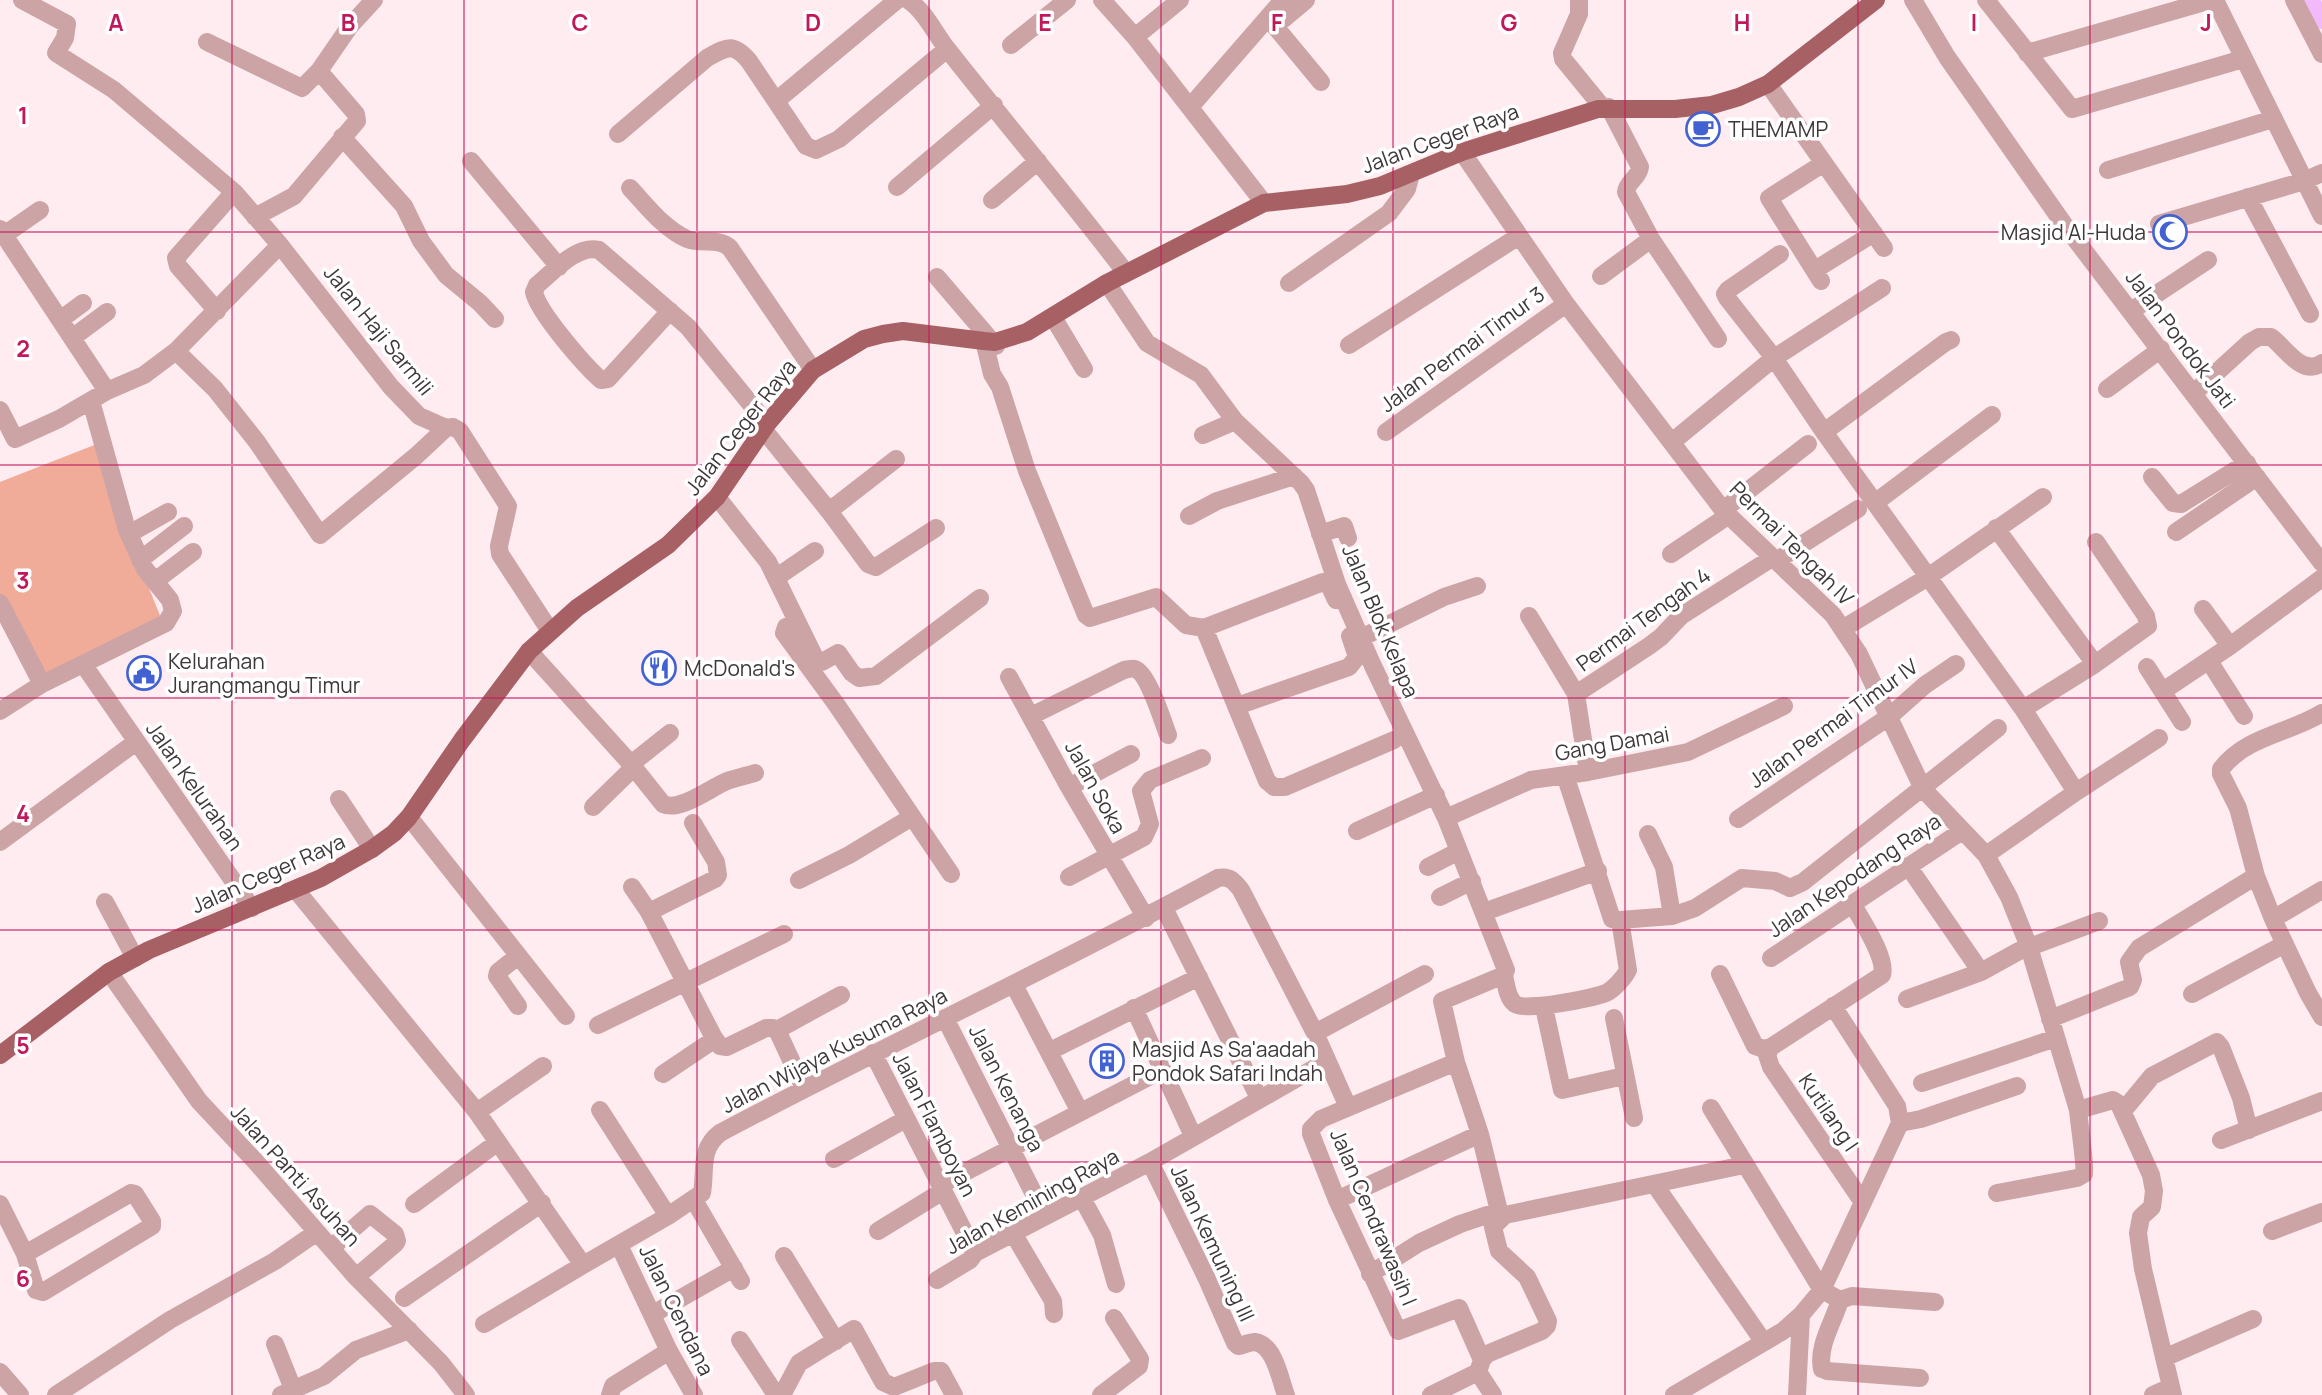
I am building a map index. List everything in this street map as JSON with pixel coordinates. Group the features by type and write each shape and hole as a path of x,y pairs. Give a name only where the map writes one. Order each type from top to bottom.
{"main road":[{"name":"Jalan Ceger Raya","path":"0,1055 109,972 135,958 296,890 372,849 394,833 409,817 462,740 529,651 577,608 668,545 717,497 765,426 813,370 864,339 903,331 988,338 1027,332 1107,283 1264,203 1348,194 1380,186 1462,152 1599,109 1712,105 1739,97 1768,84 1877,0"}],"street":[{"path":"206,42 299,88 304,87 373,0"},
{"path":"776,101 897,0"},
{"path":"908,0 1126,273"},
{"path":"1011,45 1067,0"},
{"path":"1102,0 1135,37 1264,203"},
{"path":"1135,37 1180,0"},
{"path":"1271,22 1283,0"},
{"path":"1189,107 1271,22 1306,0"},
{"path":"1579,0 1579,14 1562,53 1563,59 1640,167 1626,192 1651,239 1718,339"},
{"name":"Jalan Pondok Jati","path":"1913,0 1947,57 2063,223 2322,563"},
{"path":"1986,0 2064,101 2075,110 2243,59"},
{"path":"2027,53 2213,0 2322,216"},
{"path":"2294,0 2322,54"},
{"name":"Jalan Haji Sarmili","path":"24,1 67,24 65,38 55,53 114,90 234,192 280,245 391,387 419,415 446,428 453,427 460,431 507,502 509,510 499,546 500,554 550,631"},
{"path":"1271,22 1321,82"},
{"path":"618,134 707,58 722,49 732,47 740,51 806,146 816,150 839,139 947,49"},
{"path":"255,217 294,196 357,121 356,114 319,71"},
{"path":"1768,84 1879,240 1818,276 1769,198 1824,163"},
{"path":"897,187 994,105"},
{"path":"2108,170 2273,119"},
{"path":"342,137 404,206 421,241 446,275 495,319"},
{"name":"Permai Tengah IV","path":"1462,152 1566,304 1726,512 1833,615 1843,628 1890,716 1923,789 1986,855 2012,904 2029,947 2078,1110 2079,1134 2086,1168 2084,1174 2077,1178 1997,1193"},
{"path":"471,161 559,267"},
{"path":"992,200 1038,161"},
{"path":"1289,283 1389,213 1407,189 1411,173"},
{"path":"2159,224 2304,181 2322,173"},
{"path":"630,188 675,234 694,242 725,244 813,370"},
{"path":"217,311 178,266 176,258 234,192"},
{"path":"2248,197 2310,314"},
{"path":"40,210 2,232 107,391"},
{"path":"1349,345 1518,236"},
{"path":"1601,276 1651,239"},
{"path":"0,410 15,439 144,374 176,351 280,245"},
{"path":"670,311 608,379 601,380 549,320 534,292 537,285 585,250 599,250 670,311 688,327 868,564 876,567 936,528"},
{"path":"1780,254 1725,293 1727,298 1766,364 1824,432 1876,502 2024,709 2076,792"},
{"path":"2132,311 2208,260"},
{"path":"937,278 988,338 992,374 1000,387 1027,471 1086,615 1094,617 1156,597 1186,625 1204,628 1316,584 1323,582 1332,590 1356,650 1355,662 1349,667 1237,706"},
{"name":"Jalan Blok Kelapa","path":"1107,283 1147,343 1201,375 1235,421 1306,490 1337,584 1436,795 1472,881 1505,967 1508,994 1513,1003 1521,1007 1544,1007"},
{"path":"1672,442 1766,364 1882,288"},
{"path":"60,320 83,303"},
{"name":"Jalan Permai Timur 3","path":"1385,432 1566,304"},
{"path":"72,338 107,312"},
{"path":"1053,317 1084,369"},
{"path":"2194,393 2228,360 2259,337 2271,337 2302,366 2310,368 2322,363"},
{"path":"1824,432 1951,340"},
{"path":"2107,389 2161,349"},
{"path":"176,351 215,389 257,442 320,534 416,456 446,428"},
{"path":"0,711 42,684 170,618 173,611 170,600 140,559 129,534 92,401"},
{"path":"1876,502 1992,415"},
{"path":"1203,435 1235,421"},
{"path":"1671,554 1808,444"},
{"path":"829,510 896,458"},
{"path":"2152,477 2173,503 2180,504 2252,470"},
{"path":"2176,532 2252,470"},
{"path":"1189,516 1217,501 1294,476"},
{"path":"717,497 746,531 777,578 817,662 838,653 852,673 859,678 876,676 979,598"},
{"path":"1843,628 1928,578 2043,497"},
{"name":"Permai Tengah 4","path":"1576,694 1649,646 1681,616 1858,509"},
{"path":"129,534 168,512"},
{"path":"140,559 184,526"},
{"path":"1320,534 1344,526 1348,538"},
{"path":"1996,528 2095,664"},
{"path":"2024,709 2148,626 2149,623 2095,542"},
{"path":"777,578 815,551"},
{"path":"155,581 193,552"},
{"path":"2163,691 2209,661 2322,578"},
{"path":"1361,638 1444,597 1477,586"},
{"path":"0,603 42,684"},
{"path":"2203,609 2230,646"},
{"path":"1529,616 1576,694 1588,772"},
{"path":"799,625 786,628 784,632 951,874"},
{"path":"1204,628 1267,781 1274,787 1285,787 1394,740"},
{"path":"529,651 633,766 663,804 669,807 681,804 725,782 755,773"},
{"path":"2209,661 2244,716"},
{"name":"Jalan Kelurahan","path":"83,664 252,908"},
{"name":"Jalan Permai Timur IV","path":"1738,819 1890,716 1925,685 1956,664"},
{"path":"2147,667 2182,722"},
{"path":"1031,716 1124,670 1136,669 1149,686 1168,735"},
{"name":"Jalan Soka","path":"1009,677 1069,787 1146,918"},
{"name":"Gang Damai","path":"1446,818 1538,778 1588,772 1688,752 1784,706"},
{"path":"2322,713 2265,737 2241,751 2221,769 2238,808 2256,876 2273,919 2322,1017"},
{"path":"1564,775 1612,919 1672,916 1695,908 1742,878 1775,881 1790,888 1803,882 1998,728"},
{"path":"593,807 670,733"},
{"path":"1986,855 2159,738"},
{"path":"0,842 136,742"},
{"path":"1069,787 1131,754"},
{"path":"1069,877 1144,837 1150,824 1141,792 1145,784 1202,758"},
{"path":"1357,831 1436,795"},
{"path":"340,799 372,849"},
{"path":"409,817 566,1017"},
{"path":"799,880 849,855 912,817"},
{"path":"649,912 715,879 718,875 716,862 693,824"},
{"name":"Jalan Kepodang Raya","path":"1771,958 1962,831"},
{"path":"1648,834 1664,867 1672,916"},
{"path":"1428,867 1459,851"},
{"path":"1908,866 1981,972"},
{"path":"1484,912 1598,872"},
{"path":"2050,1019 2130,987 2133,980 2129,962 2139,948 2256,876"},
{"name":"Jalan Wijaya Kusuma Raya","path":"694,1200 702,1193 705,1155 711,1140 804,1088 1014,985 1218,878 1225,877 1232,879 1241,890 1315,1033 1348,1107"},
{"path":"1440,898 1472,881"},
{"path":"632,887 649,912 720,1046 727,1047 766,1028 773,1028 777,1030 804,1088"},
{"path":"296,890 477,1112 583,1265"},
{"path":"2273,919 2322,890"},
{"path":"104,902 135,958"},
{"path":"1720,974 1755,1045 1764,1049 1771,1047 1882,975 1884,968 1853,905"},
{"path":"1164,908 1259,1098"},
{"path":"1620,920 1628,970 1624,976 1606,992 1544,1007 1562,1090 1624,1076"},
{"path":"1907,999 1981,972 2029,947 2099,921"},
{"path":"598,1025 783,934"},
{"path":"2192,994 2285,944"},
{"path":"518,956 498,972 497,976 518,1006"},
{"name":"Jalan Panti Asuhan","path":"109,972 199,1101 356,1277 441,1363 466,1395"},
{"path":"1315,1033 1425,974"},
{"path":"1431,1395 1480,1366 1487,1354 1548,1326 1527,1277 1499,1251 1493,1227 1502,1213 1456,1062 1442,1001 1504,975"},
{"path":"1050,1051 1199,977"},
{"path":"1014,985 1080,1112"},
{"path":"777,1030 841,995"},
{"path":"1831,1295 1862,1201 1900,1123 1897,1106 1833,1006"},
{"path":"1133,1009 1193,1136"},
{"name":"Jalan Kenanga","path":"945,1018 1045,1216"},
{"path":"1615,1018 1634,1118"},
{"path":"1922,1083 2056,1038"},
{"path":"663,1074 715,1040"},
{"path":"2123,1111 2152,1076 2217,1042 2241,1098 2249,1130"},
{"name":"Kutilang I","path":"1771,1047 1767,1055 1771,1067 1862,1201"},
{"name":"Jalan Flamboyan","path":"873,1053 975,1253"},
{"name":"Jalan Kemining Raya","path":"937,1280 970,1261 975,1253 1150,1162 1327,1061"},
{"name":"Jalan Cendrawasih I","path":"1456,1062 1321,1119 1311,1129 1337,1200 1398,1331 1459,1308 1480,1366"},
{"path":"477,1112 542,1066"},
{"path":"878,1231 942,1188 1012,1147 1162,1070"},
{"path":"1900,1123 1922,1119 2017,1086"},
{"path":"2078,1110 2113,1100 2123,1111 2151,1175 2152,1207 2141,1217 2138,1233 2143,1269 2172,1391 2153,1395"},
{"path":"2221,1140 2322,1101"},
{"path":"1711,1108 1744,1165 1831,1295 1835,1318 1826,1337 1822,1369 1920,1378"},
{"path":"600,1110 668,1216"},
{"path":"834,1159 906,1119"},
{"path":"1337,1200 1480,1134"},
{"path":"414,1204 498,1142"},
{"name":"Jalan Kemuning III","path":"1150,1162 1235,1343 1238,1346 1255,1342 1272,1355 1286,1395"},
{"path":"1370,1274 1419,1243 1460,1224 1502,1213 1655,1185 1744,1165"},
{"path":"1655,1185 1763,1341"},
{"path":"0,1204 25,1254 35,1286 43,1292 152,1226 152,1221 135,1194 131,1193 25,1254"},
{"path":"1082,1198 1102,1235 1116,1284"},
{"path":"484,1324 694,1200 738,1274 653,1314"},
{"path":"404,1298 542,1203"},
{"path":"2273,1231 2322,1212"},
{"path":"331,1248 370,1214 395,1234 395,1244 356,1277"},
{"path":"56,1395 170,1320 275,1261 317,1232"},
{"path":"1013,1233 1053,1301 1054,1314"},
{"name":"Jalan Cendana","path":"619,1245 669,1351 694,1395"},
{"path":"784,1256 836,1340"},
{"path":"1674,1395 1783,1331 1831,1295 1935,1302"},
{"path":"1797,1395 1801,1315"},
{"path":"1101,1395 1139,1366 1140,1359 1114,1318"},
{"path":"2164,1358 2253,1319"},
{"path":"275,1344 287,1392 324,1376 356,1350 409,1329"},
{"path":"782,1395 799,1363 854,1329 883,1382 894,1387 934,1371 941,1371 954,1395"},
{"path":"740,1340 775,1395"},
{"path":"610,1395 613,1386 669,1351"},
{"path":"1480,1366 1493,1395"},
{"path":"0,1372 20,1395"}],"shaded area":[{"path":"102,442 126,531 163,623 39,684 0,609 0,482"}],"waterway":[{"path":"2312,0 2322,21"}],"place":[{"name":"THEMAMP","path":"1703,129"},
{"name":"Masjid Al-Huda","path":"2170,232"},
{"name":"McDonald's","path":"659,668"},
{"name":"Kelurahan Jurangmangu Timur","path":"144,673"},
{"name":"Masjid As Sa'aadah Pondok Safari Indah","path":"1107,1061"}]}
